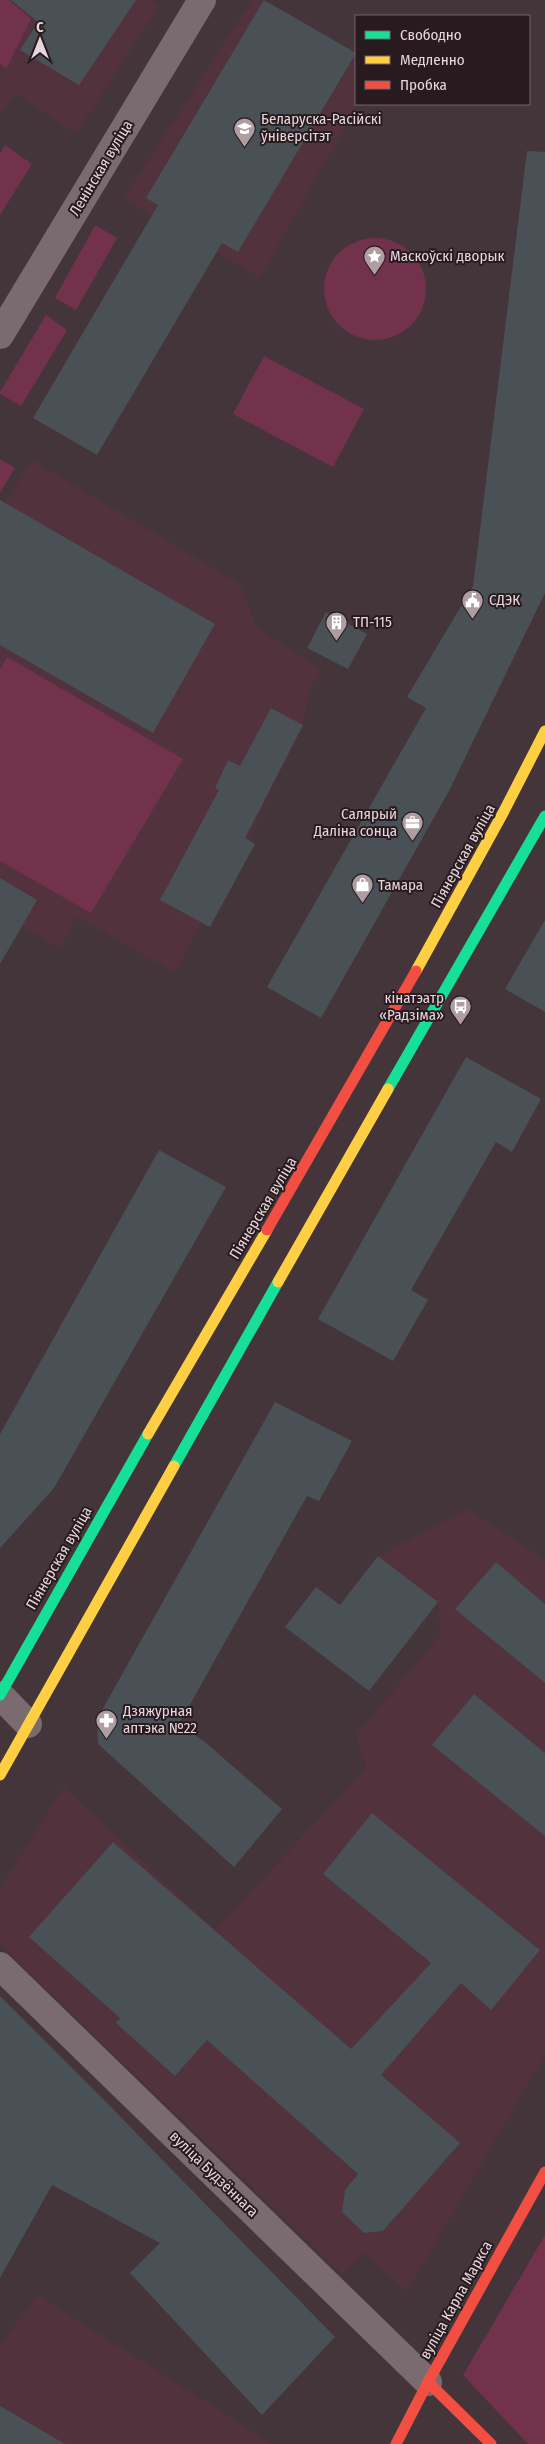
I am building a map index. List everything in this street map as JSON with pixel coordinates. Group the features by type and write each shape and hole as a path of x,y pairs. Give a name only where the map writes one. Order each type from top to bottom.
{"main road":[{"name":"Піянерская вуліца","path":"0,1695 44,1614 212,1322 356,1079 512,799 545,732"},
{"path":"0,1775 249,1332 545,816"},
{"name":"вуліца Карла Маркса","path":"396,2444 428,2382 545,2172"},
{"path":"428,2382 491,2444"}],"street":[{"name":"Ленінская вуліца","path":"0,335 202,0"},
{"path":"0,1695 28,1724"},
{"name":"вуліца Будзённага","path":"0,1966 428,2382"}],"shaded area":[{"path":"0,0 152,0 160,5 76,134 16,93 0,116"},
{"path":"0,0 9,0 31,19 6,69 0,63"},
{"name":"Беларуска-Расійскі ўніверсітэт","path":"252,0 260,0 355,57 355,105 357,105 260,278 123,199"},
{"path":"5,145 32,164 0,215 0,154"},
{"path":"95,225 117,238 76,310 55,298"},
{"path":"375,238 395,242 411,253 422,269 426,289 422,309 411,325 395,336 375,340 355,336 339,325 328,309 324,289 328,269 339,253 355,242"},
{"path":"46,315 67,330 21,406 0,394 0,392"},
{"path":"264,356 364,409 333,467 233,414"},
{"path":"0,459 15,468 0,493"},
{"path":"32,460 240,584 257,628 322,669 309,691 303,725 248,839 255,844 201,923 176,973 77,917 60,949 22,926 0,964 0,510"},
{"path":"7,657 183,759 91,913 0,861 0,670"},
{"path":"467,1509 545,1561 545,2055 407,2292 363,2252 342,2274 0,1945 0,1888 64,1787 215,1930 366,1768 356,1735 440,1635 438,1602 378,1556"},
{"path":"545,2235 545,2444 528,2444 463,2375"},
{"path":"38,2295 271,2444 0,2444 0,2344"}],"building":[{"path":"11,0 136,0 79,85 20,50 38,22"},
{"path":"264,0 355,52 238,252 222,243 97,455 33,418 158,205 146,198"},
{"path":"527,151 545,152 545,593 449,791 321,1018 267,987 426,708 407,697 473,586"},
{"path":"0,500 215,624 153,733 0,645"},
{"name":"ТП-115","path":"326,612 367,634 348,669 307,648"},
{"path":"271,708 303,725 245,838 255,844 210,927 160,900 219,790 215,788 228,760 240,766"},
{"path":"0,878 37,900 0,964"},
{"path":"545,920 545,1012 505,989"},
{"path":"466,1057 541,1099 512,1152 496,1142 411,1290 428,1300 393,1361 318,1319"},
{"path":"159,1150 226,1187 54,1488 0,1548 0,1434"},
{"path":"275,1402 352,1441 319,1501 307,1496 179,1724 205,1742 282,1809 234,1867 98,1744 97,1719"},
{"path":"378,1556 438,1602 369,1691 285,1627 316,1587 340,1605"},
{"path":"496,1562 545,1604 545,1683 455,1609"},
{"path":"474,1694 545,1753 545,1836 432,1745"},
{"path":"372,1813 540,1950 491,2010 461,1983 381,2075 460,2143 383,2231 364,2233 342,2212 345,2190 358,2174 207,2040 175,2076 116,2023 120,2018 29,1937 113,1842 351,2049 431,1963 323,1874"},
{"path":"0,1996 335,2337 262,2415 130,2273 160,2243 52,2185 0,2278"},
{"path":"0,2406 65,2444 0,2444"}],"traffic: fast":[{"path":"388,1089 545,816"},
{"path":"174,1466 278,1282"},
{"path":"0,1695 148,1434"}],"traffic: slow":[{"path":"416,971 503,813 545,731"},
{"path":"278,1282 388,1089"},
{"path":"148,1434 267,1230"},
{"path":"0,1775 174,1466"}],"traffic: jam":[{"path":"267,1230 416,971"},
{"path":"396,2444 428,2382 545,2172"},
{"path":"428,2382 491,2444"}],"place":[{"name":"Беларуска-Расійскі ўніверсітэт","path":"245,147"},
{"name":"Маскоўскі дворык","path":"374,275"},
{"name":"СДЭК","path":"473,619"},
{"name":"ТП-115","path":"337,641"},
{"name":"Салярый Даліна сонца","path":"413,842"},
{"name":"Тамара","path":"362,904"},
{"name":"кінатэатр «Радзіма»","path":"460,1026"},
{"name":"Дзяжурная аптэка №22","path":"107,1739"}]}
